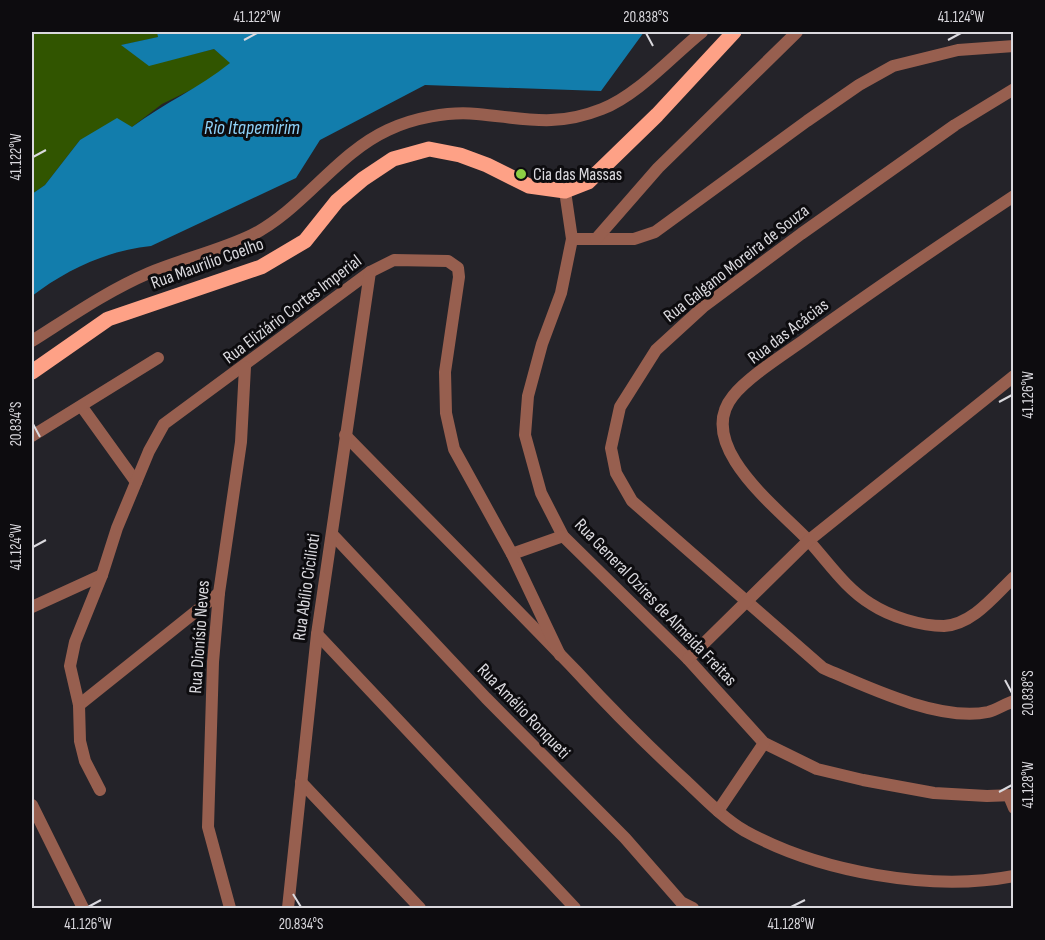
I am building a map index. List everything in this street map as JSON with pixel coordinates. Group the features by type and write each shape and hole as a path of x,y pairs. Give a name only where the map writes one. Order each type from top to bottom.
{"main road":[{"path":"565,191 588,182 607,166 734,32"},
{"name":"Rua Maurílio Coelho","path":"32,372 108,319 250,271 284,255 305,241 337,201 363,179 393,159 429,149 446,152 487,165 529,186 565,191"}],"street":[{"path":"32,341 104,295 150,272 251,235 272,222 368,142 387,130 410,122 446,115 476,114 509,119 551,121 602,109 632,92 702,32"},
{"path":"596,239 658,168 797,32"},
{"path":"572,239 634,239 655,232 815,115 859,85 893,66 958,50 1014,46"},
{"name":"Rua Galgano Moreira de Souza","path":"1014,89 955,125 703,307 656,350 620,407 611,448 616,473 632,501 823,668 860,684 948,712 987,712 1014,701"},
{"name":"Rua General Ozíres de Almeida Freitas","path":"565,191 572,239 561,292 542,344 528,396 525,435 541,493 563,536 688,659 764,743 817,769 863,780 934,793 1012,800"},
{"name":"Rua das Acácias","path":"1014,196 848,308 732,396 724,413 723,426 732,457 742,473 808,541 849,588 873,606 913,622 946,626 974,616 1014,577"},
{"name":"Rua Eliziário Cortes Imperial","path":"100,790 85,761 80,741 79,705 70,666 75,642 102,575 117,528 164,424 245,367 370,272 394,260 448,261 458,268 459,277 445,372 446,413 454,449 512,554 560,655"},
{"name":"Rua Abílio Cicilioti","path":"288,909 317,634 370,272"},
{"path":"32,436 158,358"},
{"name":"Rua Dionísio Neves","path":"230,909 208,827 212,685 219,592 241,442 245,367"},
{"path":"688,659 808,541 1014,376"},
{"path":"82,407 136,482"},
{"path":"345,435 633,732 718,811 745,831 790,851 843,868 923,879 987,881 1014,876"},
{"name":"Rua Amélio Ronqueti","path":"332,534 486,698 625,838 681,902 693,909"},
{"path":"512,554 563,536"},
{"path":"32,607 102,575"},
{"path":"79,705 219,592"},
{"path":"317,634 575,909"},
{"path":"718,811 764,743"},
{"path":"301,782 420,909"},
{"path":"32,805 83,909"}],"green space":[{"path":"32,32 157,32 159,37 122,45 149,65 214,49 231,63 205,83 162,104 132,127 80,140 45,185 32,194"}],"water":[{"name":"Rio Itapemirim","path":"157,32 644,32 601,91 425,85 320,140 296,178 151,246 119,252 88,263 59,278 32,296 32,194 45,185 80,140 117,118 132,127 230,63 214,49 149,66 121,45 158,37"}],"place":[{"name":"Cia das Massas","path":"521,174"}]}
